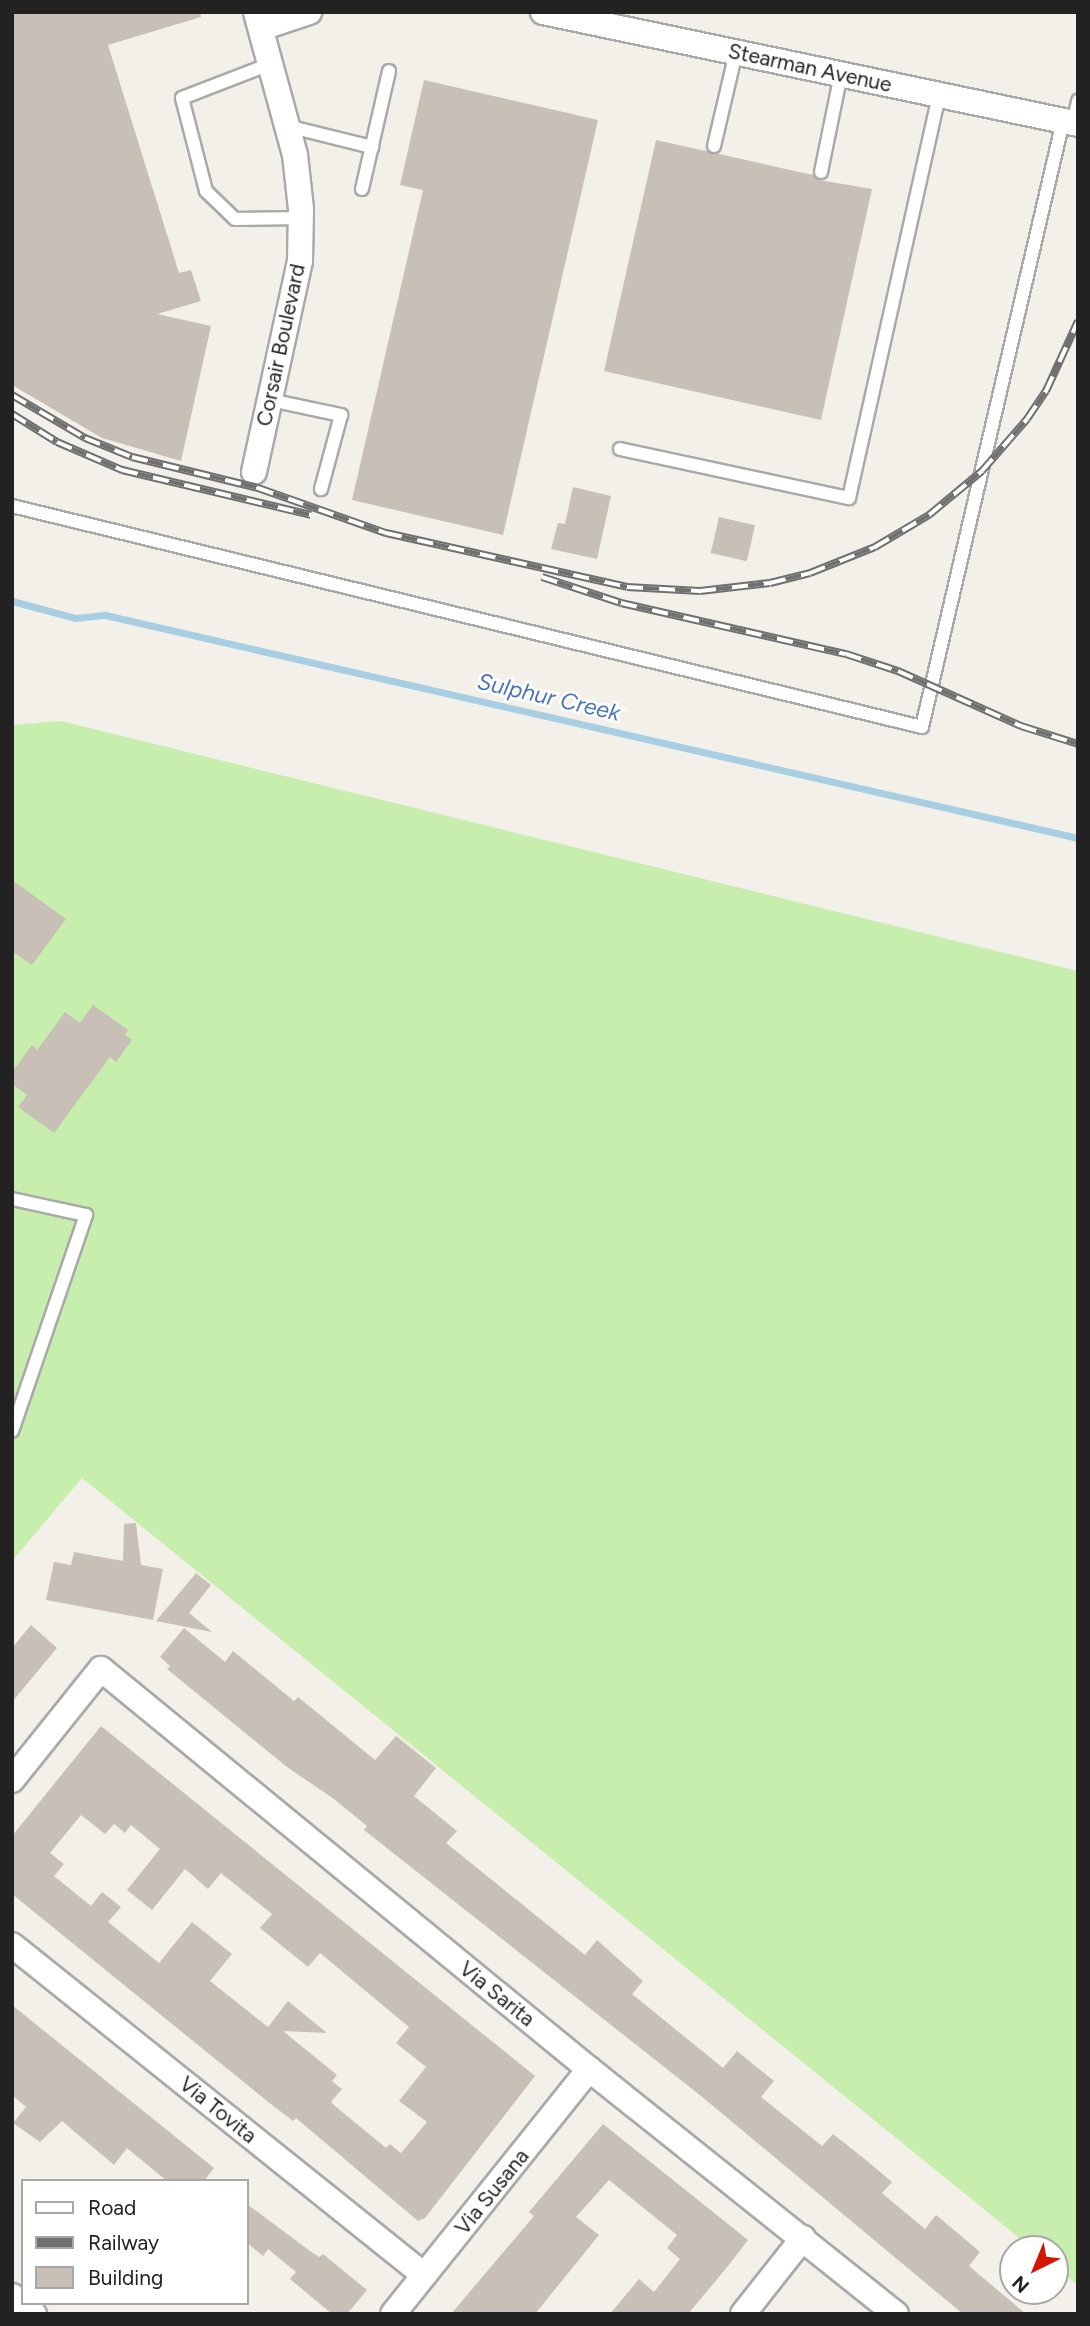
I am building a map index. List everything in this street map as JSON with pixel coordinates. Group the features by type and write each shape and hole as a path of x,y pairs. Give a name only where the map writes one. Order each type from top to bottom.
{"street":[{"path":"259,20 309,12"},
{"name":"Stearman Avenue","path":"543,12 940,95 1073,117"},
{"name":"Corsair Boulevard","path":"254,472 300,261 301,218 287,126 259,20"},
{"name":"Via Sarita","path":"12,1780 101,1669 589,2069 897,2314"},
{"name":"Via Tovita","path":"12,1945 425,2275"},
{"name":"Via Susana","path":"394,2314 589,2069"},
{"path":"743,2314 803,2238"}],"lane":[{"path":"714,146 736,52"},
{"path":"270,64 181,98 206,191 225,210 235,219 301,218"},
{"path":"362,189 389,71"},
{"path":"821,172 841,74"},
{"path":"621,449 849,498 940,95"},
{"path":"12,506 922,727 1073,117"},
{"path":"287,126 372,147"},
{"path":"270,400 341,415 321,489"},
{"path":"12,1199 86,1215 12,1430"}],"green space":[{"path":"61,721 1078,971 1078,2285 1069,2278 1069,2235 1016,2235 82,1478 12,1561 12,725"}],"building":[{"path":"12,12 200,12 201,17 108,45 179,273 191,270 201,301 157,314 211,326 181,461 102,438 12,385"},
{"path":"424,80 598,120 503,535 352,500 423,190 400,185"},
{"path":"656,140 813,175 819,180 872,189 821,420 604,371"},
{"path":"573,487 611,496 597,559 551,549 558,523 565,524"},
{"path":"719,517 755,525 747,561 711,553"},
{"path":"12,880 66,919 32,965 12,951"},
{"path":"93,1005 128,1030 125,1035 132,1040 116,1062 110,1057 54,1133 18,1107 27,1095 12,1084 12,1072 32,1045 37,1050 65,1012 80,1023"},
{"path":"136,1523 141,1565 163,1569 153,1620 46,1600 54,1562 71,1565 74,1552 123,1561 124,1524"},
{"path":"196,1573 211,1585 189,1613 212,1632 156,1621"},
{"path":"31,1625 57,1648 12,1702 12,1648"},
{"path":"184,1628 225,1662 233,1651 294,1701 298,1697 375,1760 396,1736 436,1768 414,1796 457,1831 446,1843 585,1955 597,1940 643,1981 632,1994 723,2068 737,2051 774,2081 761,2097 822,2146 833,2134 861,2156 892,2182 882,2193 925,2229 936,2215 980,2252 969,2266 999,2291 999,2305 1015,2305 1026,2314 963,2314 701,2096 364,1830 367,1826 334,1799 287,1767 167,1669 170,1666 160,1657"},
{"path":"101,1726 535,2076 425,2218 418,2221 296,2118 293,2121 267,2101 12,1894 12,1836","holes":["81,1815 105,1834 114,1824 125,1833 131,1825 160,1849 127,1890 152,1910 185,1869 208,1889 221,1873 272,1914 260,1928 308,1967 320,1953 409,2027 396,2043 426,2067 399,2101 427,2122 401,2153 390,2144 386,2148 331,2102 342,2089 332,2081 337,2075 283,2031 327,2033 288,2001 268,2027 210,1981 232,1954 192,1922 159,1963 108,1922 121,1907 102,1892 91,1906 54,1876 64,1864 50,1853"]},
{"path":"12,2005 214,2168 206,2179 165,2179 127,2148 114,2165 62,2121 40,2142 13,2123 26,2107 12,2095"},
{"path":"603,2124 748,2240 728,2266 688,2314 610,2314 639,2279 654,2292 680,2259 667,2248 677,2235 609,2180 576,2217 599,2235 535,2314 451,2314 534,2216 529,2212"},
{"path":"248,2205 319,2257 323,2254 367,2290 347,2314 332,2314 290,2279 296,2272 268,2249 263,2256 248,2244"}],"waterway":[{"name":"Sulphur Creek","path":"12,601 75,618 105,615 1078,838"}],"railway":[{"path":"12,395 85,438 132,457 258,488 386,533 627,587 700,591 770,583 810,573 875,547 929,515 982,471 1027,419 1046,391 1078,321"},
{"path":"12,414 57,442 122,470 311,515"},
{"path":"542,577 621,603 846,654 898,671 1021,726 1078,744"}]}
